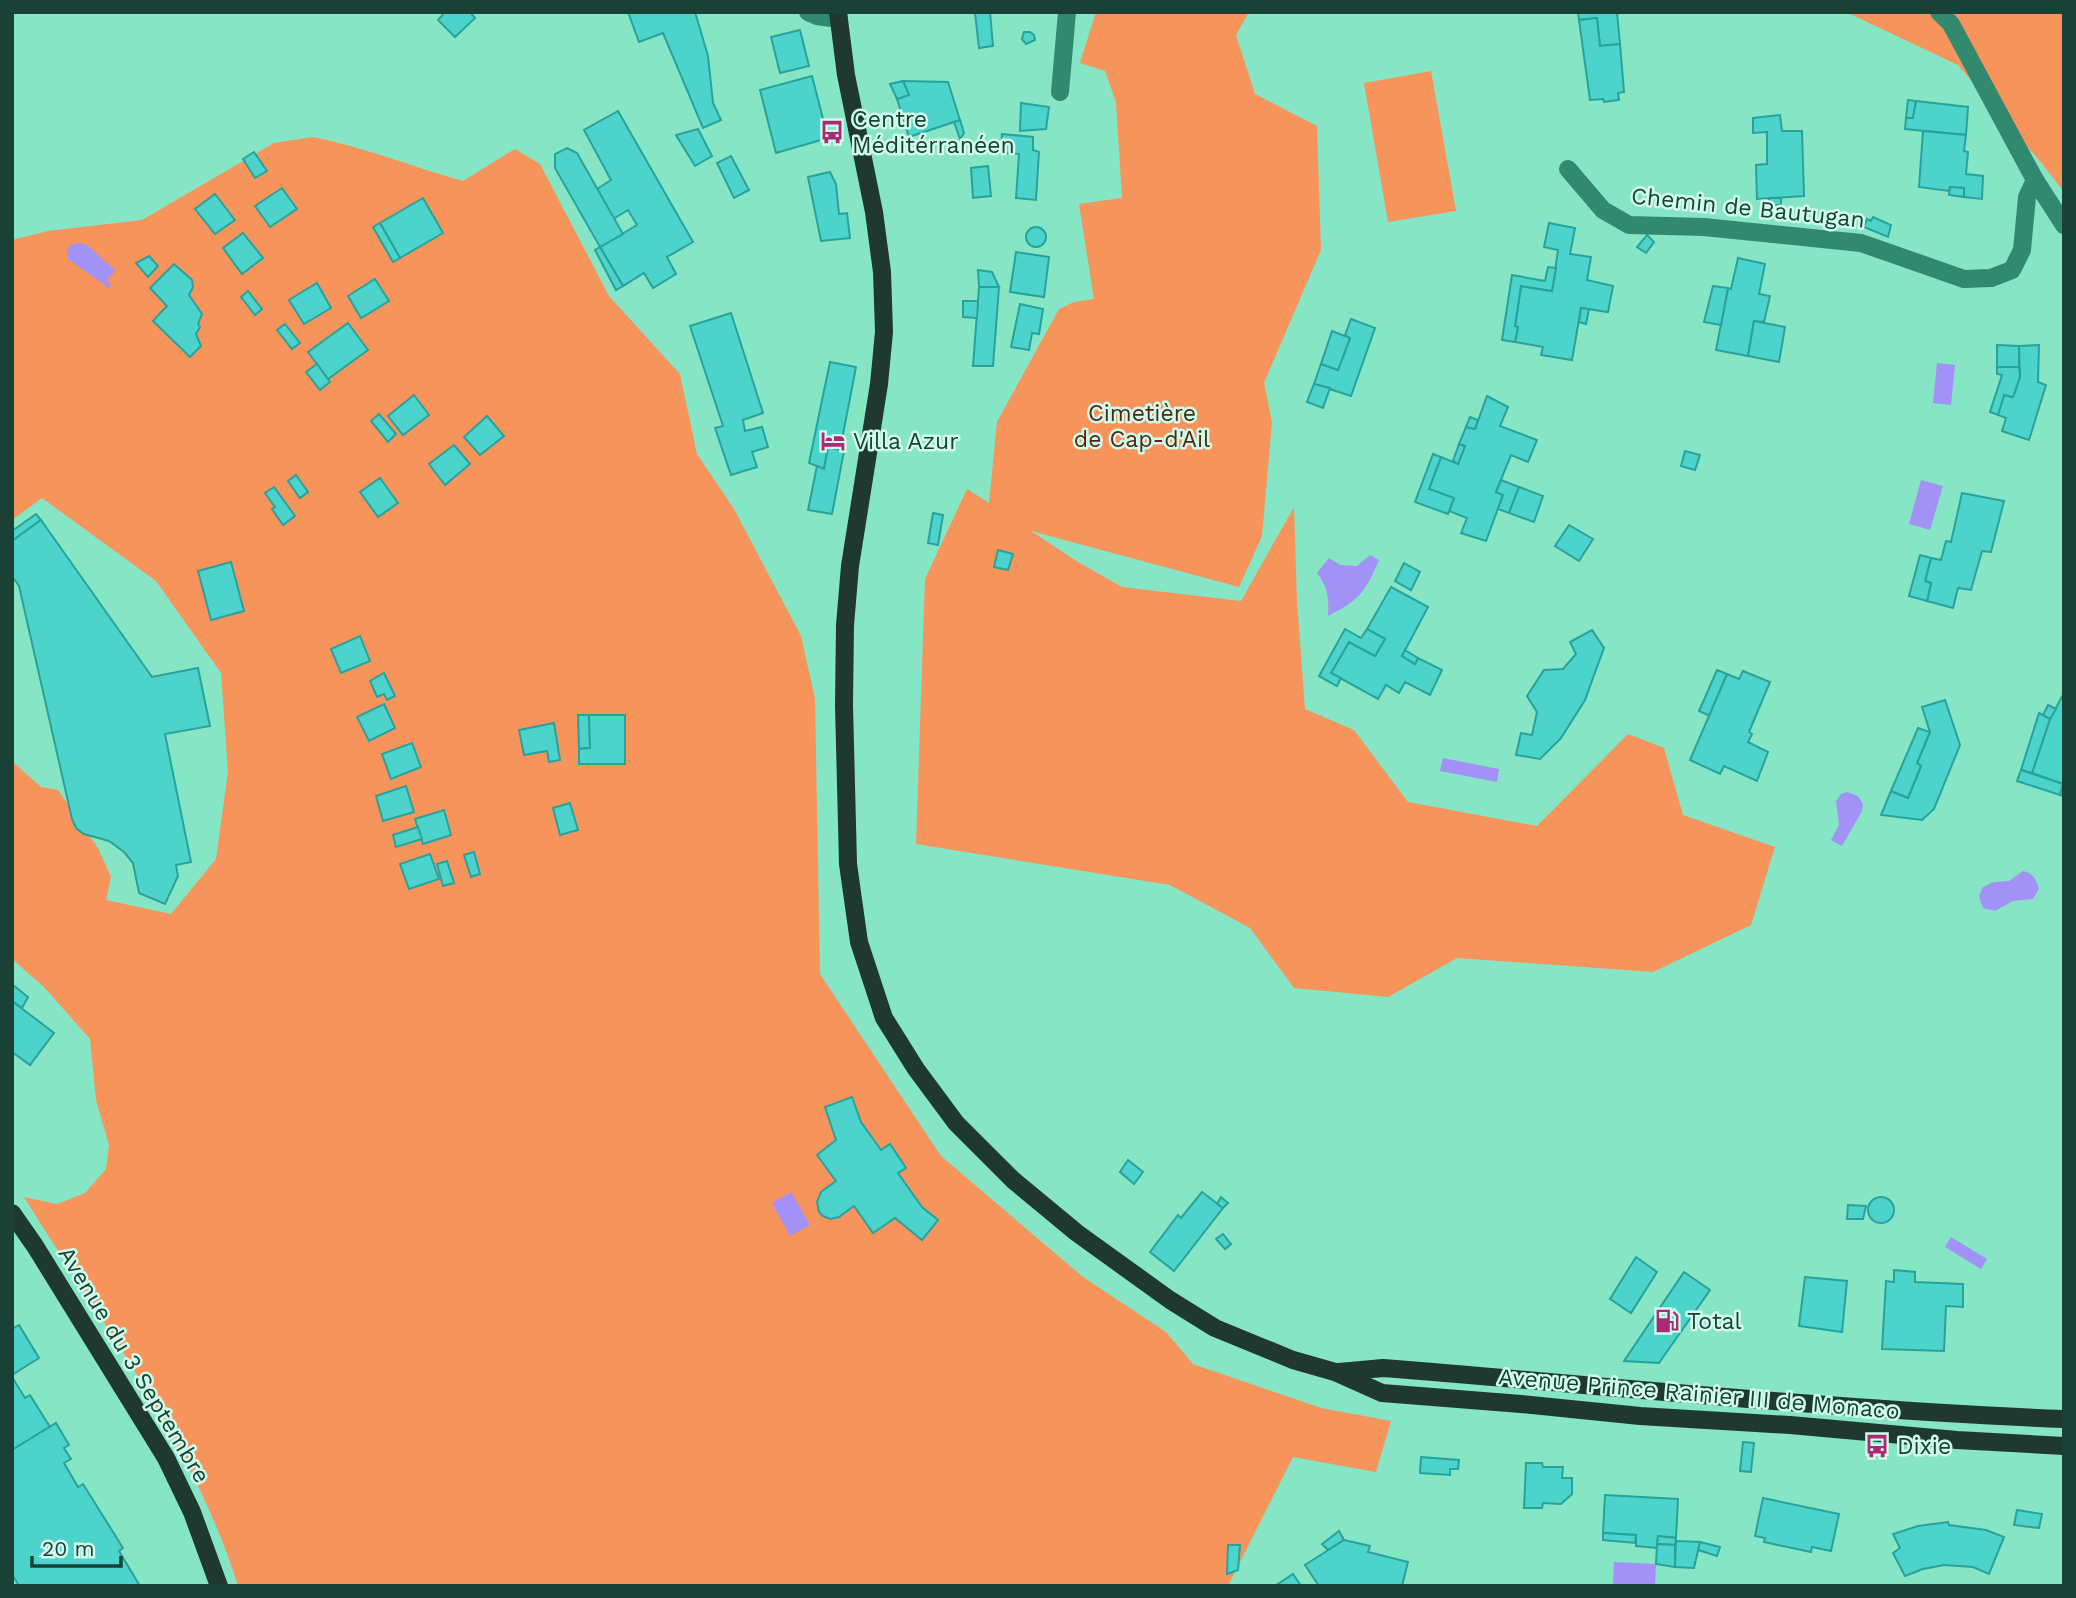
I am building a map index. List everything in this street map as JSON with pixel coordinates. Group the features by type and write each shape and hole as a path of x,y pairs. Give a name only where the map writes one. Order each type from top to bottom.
{"main road":[{"name":"Avenue Prince Rainier III de Monaco","path":"838,16 846,75 874,212 882,272 884,332 879,384 850,566 845,625 848,864 859,942 884,1018 916,1069 956,1123 1013,1180 1077,1233 1170,1300 1215,1328 1293,1360 1335,1372 1382,1393 1640,1416 2064,1446"},
{"name":"Avenue du 3 Septembre","path":"12,1213 166,1458 192,1512 219,1586"},
{"name":"Avenue Prince Rainier III de Monaco","path":"1335,1372 1383,1368 1756,1401 1957,1415 2064,1419"}],"street":[{"path":"808,12 817,16 838,16"},
{"path":"1060,92 1067,12"},
{"path":"1940,12 1951,24 2035,180 2064,225"},
{"name":"Chemin de Bautugan","path":"1567,169 1603,210 1629,225 1704,227 1860,243 1964,279 1991,278 2012,270 2022,250 2027,197 2035,180"}],"green space":[{"name":"Cimetière de Cap-d'Ail","path":"1096,12 1249,12 1236,35 1255,94 1317,126 1321,250 1264,383 1272,422 1262,536 1239,587 1031,531 1122,587 1241,601 1294,507 1297,601 1305,709 1354,730 1408,802 1537,826 1628,734 1664,748 1683,815 1775,847 1751,925 1653,972 1457,958 1388,997 1294,988 1250,928 1170,885 916,844 925,579 967,489 989,503 997,422 1059,309 1074,302 1094,299 1079,204 1122,198 1116,102 1105,71 1080,63"},
{"path":"1846,12 2064,12 2064,192 1958,65"},
{"path":"1431,71 1456,211 1388,222 1364,83"},
{"path":"313,137 463,181 515,149 540,164 609,296 680,374 697,454 734,509 801,636 815,699 820,974 941,1156 1083,1277 1166,1332 1193,1364 1321,1408 1391,1421 1376,1472 1293,1457 1228,1586 238,1586 220,1535 172,1435 114,1337 24,1197 57,1204 85,1193 106,1169 109,1145 96,1100 90,1039 44,987 12,959 12,761 41,787 58,790 98,848 111,877 106,900 171,914 216,859 228,772 221,673 156,581 42,498 12,520 12,240 48,231 142,220 274,143"}],"shaded area":[{"path":"71,245 87,245 116,271 107,279 111,286 109,288 68,259 67,251"},
{"path":"1937,363 1955,365 1951,405 1933,403"},
{"path":"1921,480 1943,486 1930,530 1909,524"},
{"path":"1370,555 1379,560 1365,588 1354,600 1328,616 1327,593 1317,573 1329,558 1340,565 1357,566"},
{"path":"1443,758 1499,769 1497,782 1440,771"},
{"path":"1847,792 1858,796 1863,804 1862,811 1842,846 1831,840 1839,825 1836,801 1841,794"},
{"path":"2023,871 2036,880 2039,889 2033,899 2013,901 1995,911 1983,908 1979,896 1983,887 1994,882 2009,881"},
{"path":"791,1192 810,1225 790,1236 772,1203"},
{"path":"1951,1237 1987,1259 1981,1269 1945,1247"},
{"path":"1614,1562 1656,1564 1655,1586 1613,1584"}],"building":[{"path":"445,12 470,12 475,18 455,37 438,20"},
{"path":"628,12 695,12 708,56 713,103 721,120 703,128 663,33 639,42"},
{"path":"963,12 990,12 993,46 979,48 975,13"},
{"path":"1578,12 1617,12 1620,44 1600,46 1597,18 1579,20"},
{"path":"1597,18 1600,46 1620,44 1624,92 1618,93 1619,100 1590,100 1579,20"},
{"path":"800,30 809,66 780,73 771,37"},
{"path":"1024,32 1030,32 1035,40 1026,44 1022,39"},
{"path":"812,76 828,138 776,153 760,90"},
{"path":"903,81 948,82 960,120 909,137 897,99 909,95"},
{"path":"903,81 909,95 897,99 890,84"},
{"path":"1908,100 1916,101 1913,118 1906,118"},
{"path":"1916,101 1968,107 1966,135 1905,129 1906,118 1913,118"},
{"path":"1021,103 1049,107 1046,129 1020,131"},
{"path":"618,111 693,242 667,257 676,274 653,288 644,273 623,286 600,247 637,225 628,210 613,219 597,189 611,180 584,130"},
{"path":"1780,115 1782,131 1802,131 1804,196 1757,199 1756,165 1767,164 1767,132 1753,133 1753,118"},
{"path":"960,120 964,133 960,139 954,122"},
{"path":"698,129 712,156 695,166 676,135"},
{"path":"1923,131 1966,135 1966,174 1983,176 1982,199 1964,197 1964,188 1950,187 1949,191 1919,187"},
{"path":"1002,134 1033,137 1033,150 1039,152 1036,200 1016,198 1019,154 1000,153"},
{"path":"567,148 577,153 623,234 600,247 555,168 555,154"},
{"path":"254,152 267,171 255,178 243,159"},
{"path":"731,156 749,190 734,198 717,163"},
{"path":"988,166 991,196 973,198 971,168"},
{"path":"830,172 836,184 839,214 847,213 850,238 821,241 808,177"},
{"path":"1950,187 1964,188 1964,197 1949,195"},
{"path":"282,188 297,209 270,227 255,206"},
{"path":"215,194 235,220 215,234 195,209"},
{"path":"423,198 443,233 400,258 380,223"},
{"path":"1769,198 1781,198 1781,205 1769,205"},
{"path":"1873,217 1891,225 1888,237 1864,227 1867,219 1871,221"},
{"path":"380,223 400,258 393,262 373,227"},
{"path":"1549,223 1575,228 1570,254 1591,257 1587,280 1613,286 1608,312 1581,308 1572,360 1541,355 1543,347 1515,342 1521,286 1552,291 1558,250 1544,247"},
{"path":"1036,227 1043,230 1046,237 1043,244 1036,247 1029,244 1026,237 1029,230"},
{"path":"243,233 263,258 242,274 223,248"},
{"path":"1647,235 1654,242 1646,253 1637,247"},
{"path":"600,247 623,286 616,290 595,250"},
{"path":"1016,252 1049,257 1044,297 1010,292"},
{"path":"149,256 158,266 148,277 136,263"},
{"path":"1738,258 1765,264 1759,294 1770,296 1764,322 1754,321 1748,356 1716,350 1728,288 1731,289"},
{"path":"174,264 192,280 193,287 189,295 202,314 196,334 201,346 190,357 153,321 167,306 150,288"},
{"path":"1548,267 1556,268 1552,291 1521,286 1515,342 1502,340 1512,275 1545,281"},
{"path":"978,270 992,272 999,287 979,287"},
{"path":"375,279 389,301 361,318 348,296"},
{"path":"317,283 331,308 304,324 289,300"},
{"path":"1713,286 1728,288 1721,325 1704,322"},
{"path":"979,287 999,287 993,366 973,366"},
{"path":"248,291 262,309 255,315 241,297"},
{"path":"963,301 978,301 977,318 963,317"},
{"path":"1020,304 1043,309 1039,334 1032,333 1029,350 1011,347"},
{"path":"1581,308 1589,309 1586,324 1579,322"},
{"path":"731,313 763,413 743,420 745,431 762,427 768,447 752,452 757,467 731,475 715,428 723,426 690,326"},
{"path":"1351,319 1375,328 1351,396 1314,384 1321,364 1338,370 1350,338 1345,335"},
{"path":"1754,321 1785,327 1779,362 1748,356"},
{"path":"348,323 368,350 328,379 308,352"},
{"path":"285,324 300,343 292,349 277,330"},
{"path":"1332,331 1350,338 1338,370 1321,364"},
{"path":"1997,345 2019,346 2019,367 1997,367"},
{"path":"2039,345 2038,382 2046,385 2029,440 2002,431 2006,418 1998,415 2004,395 2013,397 2020,377 2019,346"},
{"path":"830,362 856,367 840,450 828,447 824,469 809,463"},
{"path":"317,364 330,382 320,390 306,372"},
{"path":"1997,367 2019,367 2020,377 2013,397 2004,395 1998,415 1990,412 2002,375 1997,374"},
{"path":"1314,384 1330,388 1323,408 1307,402"},
{"path":"414,395 429,415 403,435 388,416"},
{"path":"1487,396 1508,407 1500,426 1537,440 1528,462 1511,455 1496,492 1503,495 1486,541 1461,533 1467,518 1449,511 1454,498 1429,489 1441,457 1458,464 1465,446 1459,444 1466,427 1475,429"},
{"path":"379,414 396,434 388,442 371,421"},
{"path":"487,416 504,436 480,455 464,437"},
{"path":"1470,417 1478,420 1475,429 1466,427"},
{"path":"1459,444 1465,446 1458,464 1453,461"},
{"path":"454,445 470,464 445,485 429,464"},
{"path":"828,447 844,451 832,514 808,510 817,466 824,469"},
{"path":"1685,451 1700,455 1695,470 1681,466"},
{"path":"1433,454 1441,457 1429,489 1454,498 1448,514 1415,502"},
{"path":"296,475 308,492 300,498 288,481"},
{"path":"380,478 398,503 378,517 360,492"},
{"path":"1501,480 1519,487 1509,513 1498,509 1503,495 1496,492"},
{"path":"274,487 295,516 283,525 265,493"},
{"path":"1519,487 1543,496 1534,522 1509,513"},
{"path":"1962,493 2004,501 1991,552 1982,551 1971,590 1958,588 1953,608 1927,601 1931,583 1925,581 1931,558 1941,560 1946,541 1951,542"},
{"path":"933,513 943,515 938,545 928,543"},
{"path":"36,514 41,520 12,541 12,531"},
{"path":"41,520 152,677 198,668 210,726 165,734 191,862 176,865 178,876 165,904 139,893 133,863 124,852 109,841 84,834 76,828 72,819 19,586 12,576 12,541"},
{"path":"1569,525 1593,539 1579,561 1555,546"},
{"path":"998,550 1013,554 1008,570 994,567"},
{"path":"1920,555 1931,558 1925,581 1931,583 1927,601 1909,596"},
{"path":"231,562 244,611 211,620 198,571"},
{"path":"1404,563 1420,572 1411,590 1395,581"},
{"path":"1391,587 1428,607 1402,656 1415,664 1418,658 1442,670 1430,695 1405,682 1399,693 1386,685 1378,699 1331,673 1349,642 1375,656 1385,639 1367,629"},
{"path":"1345,629 1361,638 1367,629 1385,639 1375,656 1349,642 1331,673 1341,678 1337,686 1319,676"},
{"path":"1592,630 1604,648 1585,700 1561,738 1540,759 1516,755 1521,733 1532,735 1537,712 1527,696 1544,670 1563,669 1576,654 1570,642"},
{"path":"360,636 370,661 341,673 331,649"},
{"path":"1405,650 1418,658 1415,664 1402,656"},
{"path":"1717,670 1727,674 1710,716 1699,711"},
{"path":"1743,671 1770,682 1749,732 1752,734 1748,742 1768,752 1757,781 1724,766 1720,774 1690,760 1727,674 1739,679"},
{"path":"384,673 395,696 387,700 384,694 377,697 370,681"},
{"path":"2064,693 2064,796 2060,795 2063,784 2032,773 2050,719"},
{"path":"1945,700 1960,745 1934,809 1922,820 1881,815 1891,791 1908,798 1921,766 1917,763 1930,732 1922,707"},
{"path":"384,704 395,728 369,741 357,717"},
{"path":"2048,705 2056,709 2050,719 2043,715"},
{"path":"2039,713 2050,719 2032,773 2021,770"},
{"path":"578,715 589,715 590,748 579,749"},
{"path":"589,715 625,715 625,764 579,764 579,749 590,748"},
{"path":"554,723 560,760 549,762 547,751 524,755 519,730"},
{"path":"1918,728 1930,732 1917,763 1921,766 1908,798 1891,791"},
{"path":"412,743 421,767 391,779 382,754"},
{"path":"2021,770 2063,784 2060,795 2017,781"},
{"path":"406,786 414,812 383,821 376,796"},
{"path":"570,803 578,830 560,835 553,808"},
{"path":"444,810 451,835 423,844 415,819"},
{"path":"418,827 422,839 396,847 393,835"},
{"path":"474,852 480,874 471,877 464,855"},
{"path":"430,854 439,879 409,889 400,864"},
{"path":"447,861 454,883 443,886 437,864"},
{"path":"13,985 28,997 22,1008 12,1001"},
{"path":"12,1001 54,1033 30,1065 12,1052"},
{"path":"852,1097 861,1122 881,1150 890,1144 906,1168 898,1173 922,1207 938,1220 922,1240 895,1218 873,1233 854,1206 839,1217 830,1219 819,1212 817,1202 821,1192 836,1181 817,1155 836,1140 825,1107"},
{"path":"1128,1160 1143,1172 1134,1184 1120,1172"},
{"path":"1202,1192 1223,1208 1174,1271 1150,1252 1178,1215 1181,1218"},
{"path":"1221,1197 1228,1203 1223,1208 1217,1204"},
{"path":"1881,1197 1890,1201 1894,1210 1890,1219 1881,1223 1872,1219 1868,1210 1872,1201"},
{"path":"1848,1205 1866,1206 1863,1219 1847,1219"},
{"path":"1223,1234 1231,1244 1225,1249 1216,1239"},
{"path":"1636,1257 1657,1272 1631,1313 1610,1299"},
{"path":"1894,1270 1915,1272 1915,1282 1963,1284 1963,1307 1946,1306 1944,1351 1882,1349 1886,1281 1894,1282"},
{"path":"1684,1272 1710,1290 1659,1363 1624,1361"},
{"path":"1805,1277 1847,1281 1842,1332 1799,1326"},
{"path":"19,1325 39,1358 12,1375 12,1329"},
{"path":"12,1377 25,1398 30,1395 50,1427 12,1450"},
{"path":"56,1423 69,1445 64,1448 71,1459 64,1463 78,1487 83,1484 123,1548 119,1551 140,1586 19,1586 12,1574 12,1450"},
{"path":"1743,1442 1754,1443 1751,1472 1740,1471"},
{"path":"1421,1457 1459,1460 1458,1469 1450,1469 1450,1475 1420,1473"},
{"path":"1526,1463 1542,1463 1543,1467 1563,1467 1562,1478 1572,1478 1572,1494 1561,1504 1543,1503 1542,1508 1524,1508"},
{"path":"1605,1495 1678,1499 1676,1538 1658,1536 1657,1548 1636,1546 1636,1535 1603,1533"},
{"path":"1763,1498 1839,1514 1831,1551 1812,1547 1811,1552 1764,1542 1765,1538 1755,1536"},
{"path":"2017,1510 2042,1514 2039,1528 2014,1525"},
{"path":"1948,1522 1949,1525 1986,1530 2004,1537 1989,1574 1973,1567 1944,1565 1905,1576 1893,1553 1900,1548 1893,1534 1918,1526"},
{"path":"1339,1531 1344,1540 1328,1550 1322,1544"},
{"path":"1603,1533 1636,1535 1635,1543 1603,1540"},
{"path":"1658,1536 1676,1538 1675,1545 1657,1544"},
{"path":"1344,1540 1370,1546 1368,1552 1408,1562 1402,1586 1319,1586 1305,1565"},
{"path":"1676,1541 1700,1542 1694,1568 1675,1567"},
{"path":"1700,1542 1720,1547 1717,1556 1698,1550"},
{"path":"1657,1544 1675,1545 1675,1567 1656,1564"},
{"path":"1228,1545 1240,1545 1238,1570 1227,1574"},
{"path":"1293,1574 1301,1586 1275,1586"}],"place":[{"name":"Centre Méditérranéen","path":"832,132"},
{"name":"Villa Azur","path":"833,441"},
{"name":"Total","path":"1667,1321"},
{"name":"Dixie","path":"1877,1446"}]}
